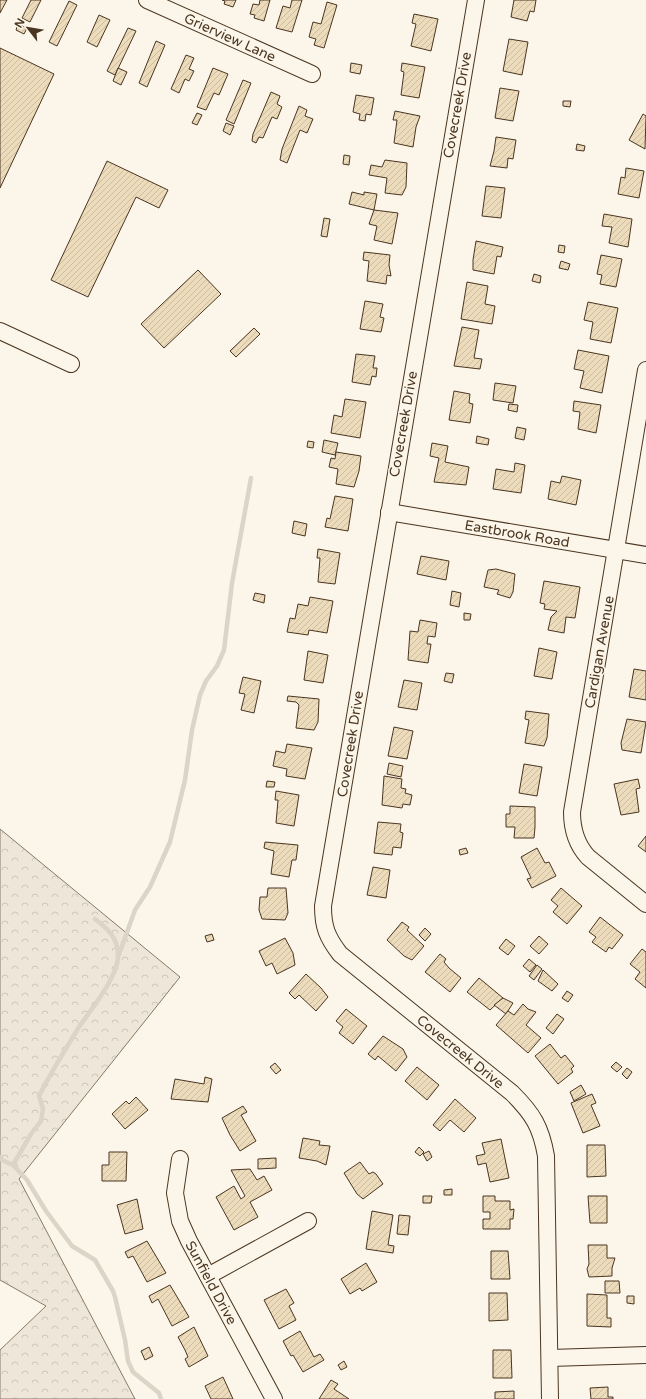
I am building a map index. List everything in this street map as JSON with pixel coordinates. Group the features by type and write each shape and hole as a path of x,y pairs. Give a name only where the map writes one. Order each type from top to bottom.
{"street":[{"name":"Grierview Lane","path":"147,0 312,74"},
{"name":"Covecreek Drive","path":"476,0 323,906 323,921 327,935 340,954 512,1093 526,1107 536,1123 543,1140 546,1156 550,1399"},
{"path":"0,331 71,364"},
{"name":"Cardigan Avenue","path":"646,370 617,551 572,812 575,836 582,850 588,857 646,904"},
{"name":"Eastbrook Road","path":"389,512 646,555"},
{"name":"Sunfield Drive","path":"180,1159 175,1194 180,1221 189,1241 274,1399"},
{"path":"208,1276 308,1221"},
{"path":"550,1358 646,1355"}],"green space":[{"path":"0,829 180,977 19,1179 135,1399 0,1399 0,1350 46,1306 0,1280"}],"building":[{"path":"0,0 7,0 0,13"},
{"path":"31,0 41,0 30,22 22,18"},
{"path":"222,0 236,0 233,7 224,4 225,1"},
{"path":"260,0 270,0 264,21 254,18 255,15 250,14 253,4 259,5"},
{"path":"292,0 302,0 292,32 276,28 283,6 290,8"},
{"path":"514,0 536,0 534,12 530,11 527,21 511,17"},
{"path":"69,1 77,5 57,46 49,42"},
{"path":"327,2 337,5 324,48 314,45 316,39 309,37 313,22 321,24"},
{"path":"414,14 438,19 431,51 411,46 416,24 412,23"},
{"path":"99,15 110,20 97,47 87,42"},
{"path":"18,24 27,28 24,34 16,30"},
{"path":"128,28 136,31 115,75 107,71"},
{"path":"509,39 528,42 522,75 503,71"},
{"path":"156,41 165,45 147,87 139,83"},
{"path":"0,48 54,74 0,188"},
{"path":"186,55 194,58 189,69 194,71 189,81 185,79 179,93 171,89"},
{"path":"351,63 362,65 360,74 350,72"},
{"path":"402,63 425,67 419,98 401,95 404,72 401,71"},
{"path":"118,68 127,72 121,85 113,81"},
{"path":"213,68 228,74 219,95 214,93 206,110 197,107"},
{"path":"243,80 251,83 234,124 226,120"},
{"path":"500,88 519,91 513,121 495,118"},
{"path":"271,92 280,96 277,104 282,107 277,119 272,117 263,138 259,137 256,143 252,141 253,134"},
{"path":"356,95 374,98 371,115 366,114 365,121 359,120 360,114 353,112"},
{"path":"563,101 571,101 570,107 563,106"},
{"path":"299,106 307,110 305,116 313,119 307,133 300,130 287,163 280,160 282,149"},
{"path":"395,111 420,116 416,127 413,147 394,143 397,120 393,120"},
{"path":"197,113 202,115 197,125 192,123"},
{"path":"643,114 646,116 645,149 629,140"},
{"path":"226,123 234,126 230,135 223,131"},
{"path":"496,137 516,140 513,159 508,158 507,168 490,166"},
{"path":"577,144 585,146 584,151 576,150"},
{"path":"344,155 350,156 349,165 343,164"},
{"path":"385,160 407,163 406,187 402,195 385,193 387,178 369,175 371,165 382,167"},
{"path":"107,161 168,190 159,208 136,197 88,297 51,280"},
{"path":"626,168 644,171 639,198 618,194 621,177 625,178"},
{"path":"486,186 505,188 501,218 482,216"},
{"path":"352,192 364,195 364,192 377,194 374,210 349,204"},
{"path":"374,210 398,213 392,244 374,240 377,226 369,224"},
{"path":"604,214 632,219 628,247 609,243 612,227 602,226"},
{"path":"324,218 330,219 327,237 321,236"},
{"path":"476,241 503,247 501,257 497,256 494,274 473,270"},
{"path":"559,245 565,246 564,253 558,252"},
{"path":"364,252 390,255 389,265 391,276 387,275 386,284 367,281 369,261 363,260"},
{"path":"601,255 622,259 616,287 600,284 602,275 597,274"},
{"path":"561,261 570,264 568,270 559,268"},
{"path":"198,270 221,294 164,348 141,324"},
{"path":"534,274 541,276 540,283 532,281"},
{"path":"467,282 488,286 485,304 495,306 492,324 461,319"},
{"path":"365,301 383,304 380,317 384,318 381,332 360,329"},
{"path":"588,302 618,308 611,343 590,339 593,322 584,320"},
{"path":"462,327 479,330 474,358 482,359 480,369 454,366"},
{"path":"254,328 260,334 236,357 230,351"},
{"path":"578,350 609,356 602,393 580,388 584,371 574,369"},
{"path":"356,354 375,356 373,368 377,368 376,377 372,376 370,385 352,382"},
{"path":"495,383 516,386 513,403 493,400"},
{"path":"454,391 470,394 469,403 473,404 470,423 449,420"},
{"path":"345,399 366,402 360,438 331,433 334,415 342,417"},
{"path":"574,401 601,405 596,433 578,429 580,412 573,411"},
{"path":"509,404 518,405 517,412 508,410"},
{"path":"517,427 526,429 524,440 515,438"},
{"path":"477,436 489,439 488,445 476,443"},
{"path":"324,440 338,443 335,455 322,452"},
{"path":"308,441 314,442 313,448 307,447"},
{"path":"432,443 448,446 445,462 469,467 466,485 434,482 439,458 430,456"},
{"path":"336,452 361,456 359,471 354,487 336,484 338,469 329,467 331,458 335,459"},
{"path":"515,463 525,465 521,493 493,489 496,469 514,472"},
{"path":"562,476 581,480 576,505 548,499 551,481 560,483"},
{"path":"335,496 353,499 348,531 325,527 327,518 330,519"},
{"path":"294,521 307,524 305,536 292,533"},
{"path":"318,549 340,553 335,584 318,582 320,558 317,558"},
{"path":"421,556 449,561 446,580 417,574"},
{"path":"496,569 515,574 513,592 510,598 497,594 499,590 484,587 488,570"},
{"path":"544,581 580,587 575,618 566,617 564,633 548,630 551,617 557,611 544,609 545,604 540,603"},
{"path":"452,591 461,593 459,607 450,605"},
{"path":"255,593 265,595 264,603 253,600"},
{"path":"310,597 333,601 327,633 309,630 308,635 287,632 290,618 295,619 298,604 308,606"},
{"path":"464,613 471,614 470,620 464,620"},
{"path":"420,620 437,623 435,637 428,636 427,644 431,644 428,663 408,660 410,631 418,632"},
{"path":"539,648 557,652 552,679 534,676"},
{"path":"308,651 328,655 323,683 304,680"},
{"path":"634,669 646,671 646,700 629,697"},
{"path":"446,673 454,674 452,683 444,681"},
{"path":"243,677 261,681 254,713 241,710 245,694 239,693"},
{"path":"404,680 422,683 417,710 398,707"},
{"path":"288,696 319,699 318,722 314,730 296,728 299,705 296,702 287,701"},
{"path":"526,711 549,714 547,738 544,746 525,743 529,720 525,719"},
{"path":"627,719 646,722 641,753 622,750 621,743"},
{"path":"394,727 413,731 407,759 388,756"},
{"path":"287,744 312,748 305,779 286,776 287,769 273,766 276,751 285,753"},
{"path":"389,763 403,766 401,777 387,774"},
{"path":"524,764 542,767 537,796 519,793"},
{"path":"384,776 402,779 401,788 406,789 405,793 412,795 410,805 403,804 402,808 382,805"},
{"path":"638,779 640,788 636,789 639,812 621,815 614,784"},
{"path":"267,781 275,782 274,787 266,787"},
{"path":"276,791 299,795 294,826 276,823 278,800 275,800"},
{"path":"510,806 535,807 534,838 514,838 515,827 506,827 506,814 510,814"},
{"path":"378,822 401,824 400,832 403,833 401,848 393,847 392,855 374,853"},
{"path":"646,836 646,852 638,846"},
{"path":"265,842 298,845 296,860 292,860 289,877 271,874 274,851 264,848"},
{"path":"466,848 468,853 460,855 459,850"},
{"path":"537,848 545,863 549,862 556,876 532,888 527,879 531,878 521,857"},
{"path":"373,867 390,870 386,898 367,895"},
{"path":"268,888 286,888 288,913 285,920 262,919 259,910 260,897 267,897"},
{"path":"561,888 582,906 567,924 553,912 558,906 551,900"},
{"path":"600,917 623,935 612,949 609,947 606,952 592,942 596,937 589,932"},
{"path":"402,922 409,927 407,930 424,946 412,960 404,956 387,940"},
{"path":"425,928 431,934 425,941 419,935"},
{"path":"212,934 214,940 207,942 205,936"},
{"path":"539,936 548,944 539,954 530,946"},
{"path":"285,938 293,953 295,965 277,974 272,963 266,966 259,951"},
{"path":"506,939 515,946 508,955 499,948"},
{"path":"642,949 646,952 646,988 635,979 640,972 630,964"},
{"path":"440,954 446,959 444,962 449,968 461,978 450,992 425,972"},
{"path":"529,959 536,965 530,972 523,966"},
{"path":"537,965 542,969 534,980 529,976"},
{"path":"543,970 558,984 552,991 538,981"},
{"path":"306,974 328,997 316,1011 299,995 295,999 289,993"},
{"path":"479,978 503,998 490,1010 467,992"},
{"path":"567,991 573,995 568,1002 562,998"},
{"path":"503,998 513,1003 506,1014 494,1005"},
{"path":"523,1004 528,1009 536,1012 526,1025 541,1038 528,1053 496,1025 508,1011 514,1015"},
{"path":"346,1009 367,1026 353,1044 339,1033 343,1027 336,1021"},
{"path":"557,1014 564,1019 553,1034 546,1028"},
{"path":"383,1036 403,1049 407,1057 396,1071 378,1056 375,1060 368,1054"},
{"path":"550,1044 561,1058 565,1055 574,1066 571,1069 573,1072 558,1084 535,1056"},
{"path":"616,1062 622,1067 617,1072 611,1067"},
{"path":"275,1063 281,1070 276,1074 270,1067"},
{"path":"417,1067 439,1085 427,1100 405,1081"},
{"path":"627,1068 632,1072 627,1079 622,1074"},
{"path":"205,1077 212,1079 208,1102 171,1099 175,1079 204,1084"},
{"path":"581,1085 586,1094 574,1101 570,1092"},
{"path":"592,1094 596,1103 591,1105 600,1126 583,1133 571,1103"},
{"path":"136,1097 148,1110 125,1129 112,1114 126,1101 129,1104"},
{"path":"455,1099 476,1118 464,1132 450,1120 440,1131 433,1125"},
{"path":"243,1106 247,1112 241,1115 256,1141 240,1151 222,1118"},
{"path":"303,1138 320,1141 319,1145 330,1146 326,1165 317,1161 299,1158"},
{"path":"501,1139 509,1178 490,1182 486,1163 478,1165 476,1156 485,1154 482,1143"},
{"path":"587,1145 605,1145 606,1176 587,1177"},
{"path":"419,1147 424,1152 420,1156 415,1152"},
{"path":"429,1151 432,1157 427,1161 423,1154"},
{"path":"109,1152 127,1152 126,1181 102,1181 102,1165 109,1165"},
{"path":"276,1158 276,1168 258,1169 258,1159"},
{"path":"360,1162 369,1174 373,1172 376,1174 383,1184 363,1199 357,1194 344,1173"},
{"path":"250,1169 257,1180 264,1176 272,1190 250,1202 258,1217 234,1230 216,1197 234,1186 241,1199 245,1196 231,1170"},
{"path":"452,1189 452,1195 444,1195 444,1190"},
{"path":"423,1196 432,1196 431,1203 423,1203"},
{"path":"483,1196 495,1196 495,1201 510,1201 510,1210 514,1209 513,1219 510,1219 510,1229 483,1229 483,1219 490,1219 490,1212 483,1212"},
{"path":"588,1196 607,1196 607,1223 590,1223"},
{"path":"137,1199 143,1229 125,1234 117,1205"},
{"path":"372,1211 393,1215 388,1245 394,1246 393,1253 366,1249"},
{"path":"399,1215 410,1216 408,1235 397,1234"},
{"path":"147,1241 166,1273 147,1282 133,1256 128,1258 125,1252"},
{"path":"588,1245 607,1245 607,1258 615,1258 612,1268 612,1276 589,1277 587,1269 589,1264"},
{"path":"491,1251 508,1251 510,1279 491,1279"},
{"path":"366,1263 377,1282 362,1291 360,1288 350,1294 341,1279"},
{"path":"605,1281 619,1281 620,1293 605,1293"},
{"path":"170,1285 189,1317 172,1326 158,1299 152,1303 149,1296"},
{"path":"286,1289 294,1303 289,1306 296,1320 279,1329 264,1300"},
{"path":"489,1293 507,1293 508,1320 489,1321"},
{"path":"587,1294 607,1295 607,1318 611,1318 611,1327 587,1326"},
{"path":"627,1296 634,1296 634,1304 627,1303"},
{"path":"194,1327 208,1356 189,1367 185,1359 188,1357 178,1337"},
{"path":"300,1331 314,1357 320,1354 324,1360 303,1372 293,1355 291,1356 283,1341"},
{"path":"149,1347 153,1356 145,1360 141,1351"},
{"path":"493,1350 511,1350 512,1378 493,1378"},
{"path":"344,1361 347,1367 341,1370 338,1365"},
{"path":"223,1377 233,1399 211,1399 205,1386"},
{"path":"331,1380 338,1384 334,1389 349,1399 319,1399"},
{"path":"608,1387 608,1397 613,1397 613,1399 591,1399 590,1388"},
{"path":"514,1391 514,1399 495,1399 495,1392"}],"waterway":[{"path":"118,957 135,910 150,887 170,842 185,780 192,730 200,695 206,681 217,666 224,650 232,583 251,478"},
{"path":"13,1165 31,1134 41,1121 43,1109 39,1096 79,1027 104,992 114,971 118,953 116,942 111,933 95,919"},
{"path":"0,1157 2,1160 13,1165 27,1180 46,1211 72,1246 95,1260 113,1291 125,1340 128,1361 133,1372 159,1393 161,1399"}]}
